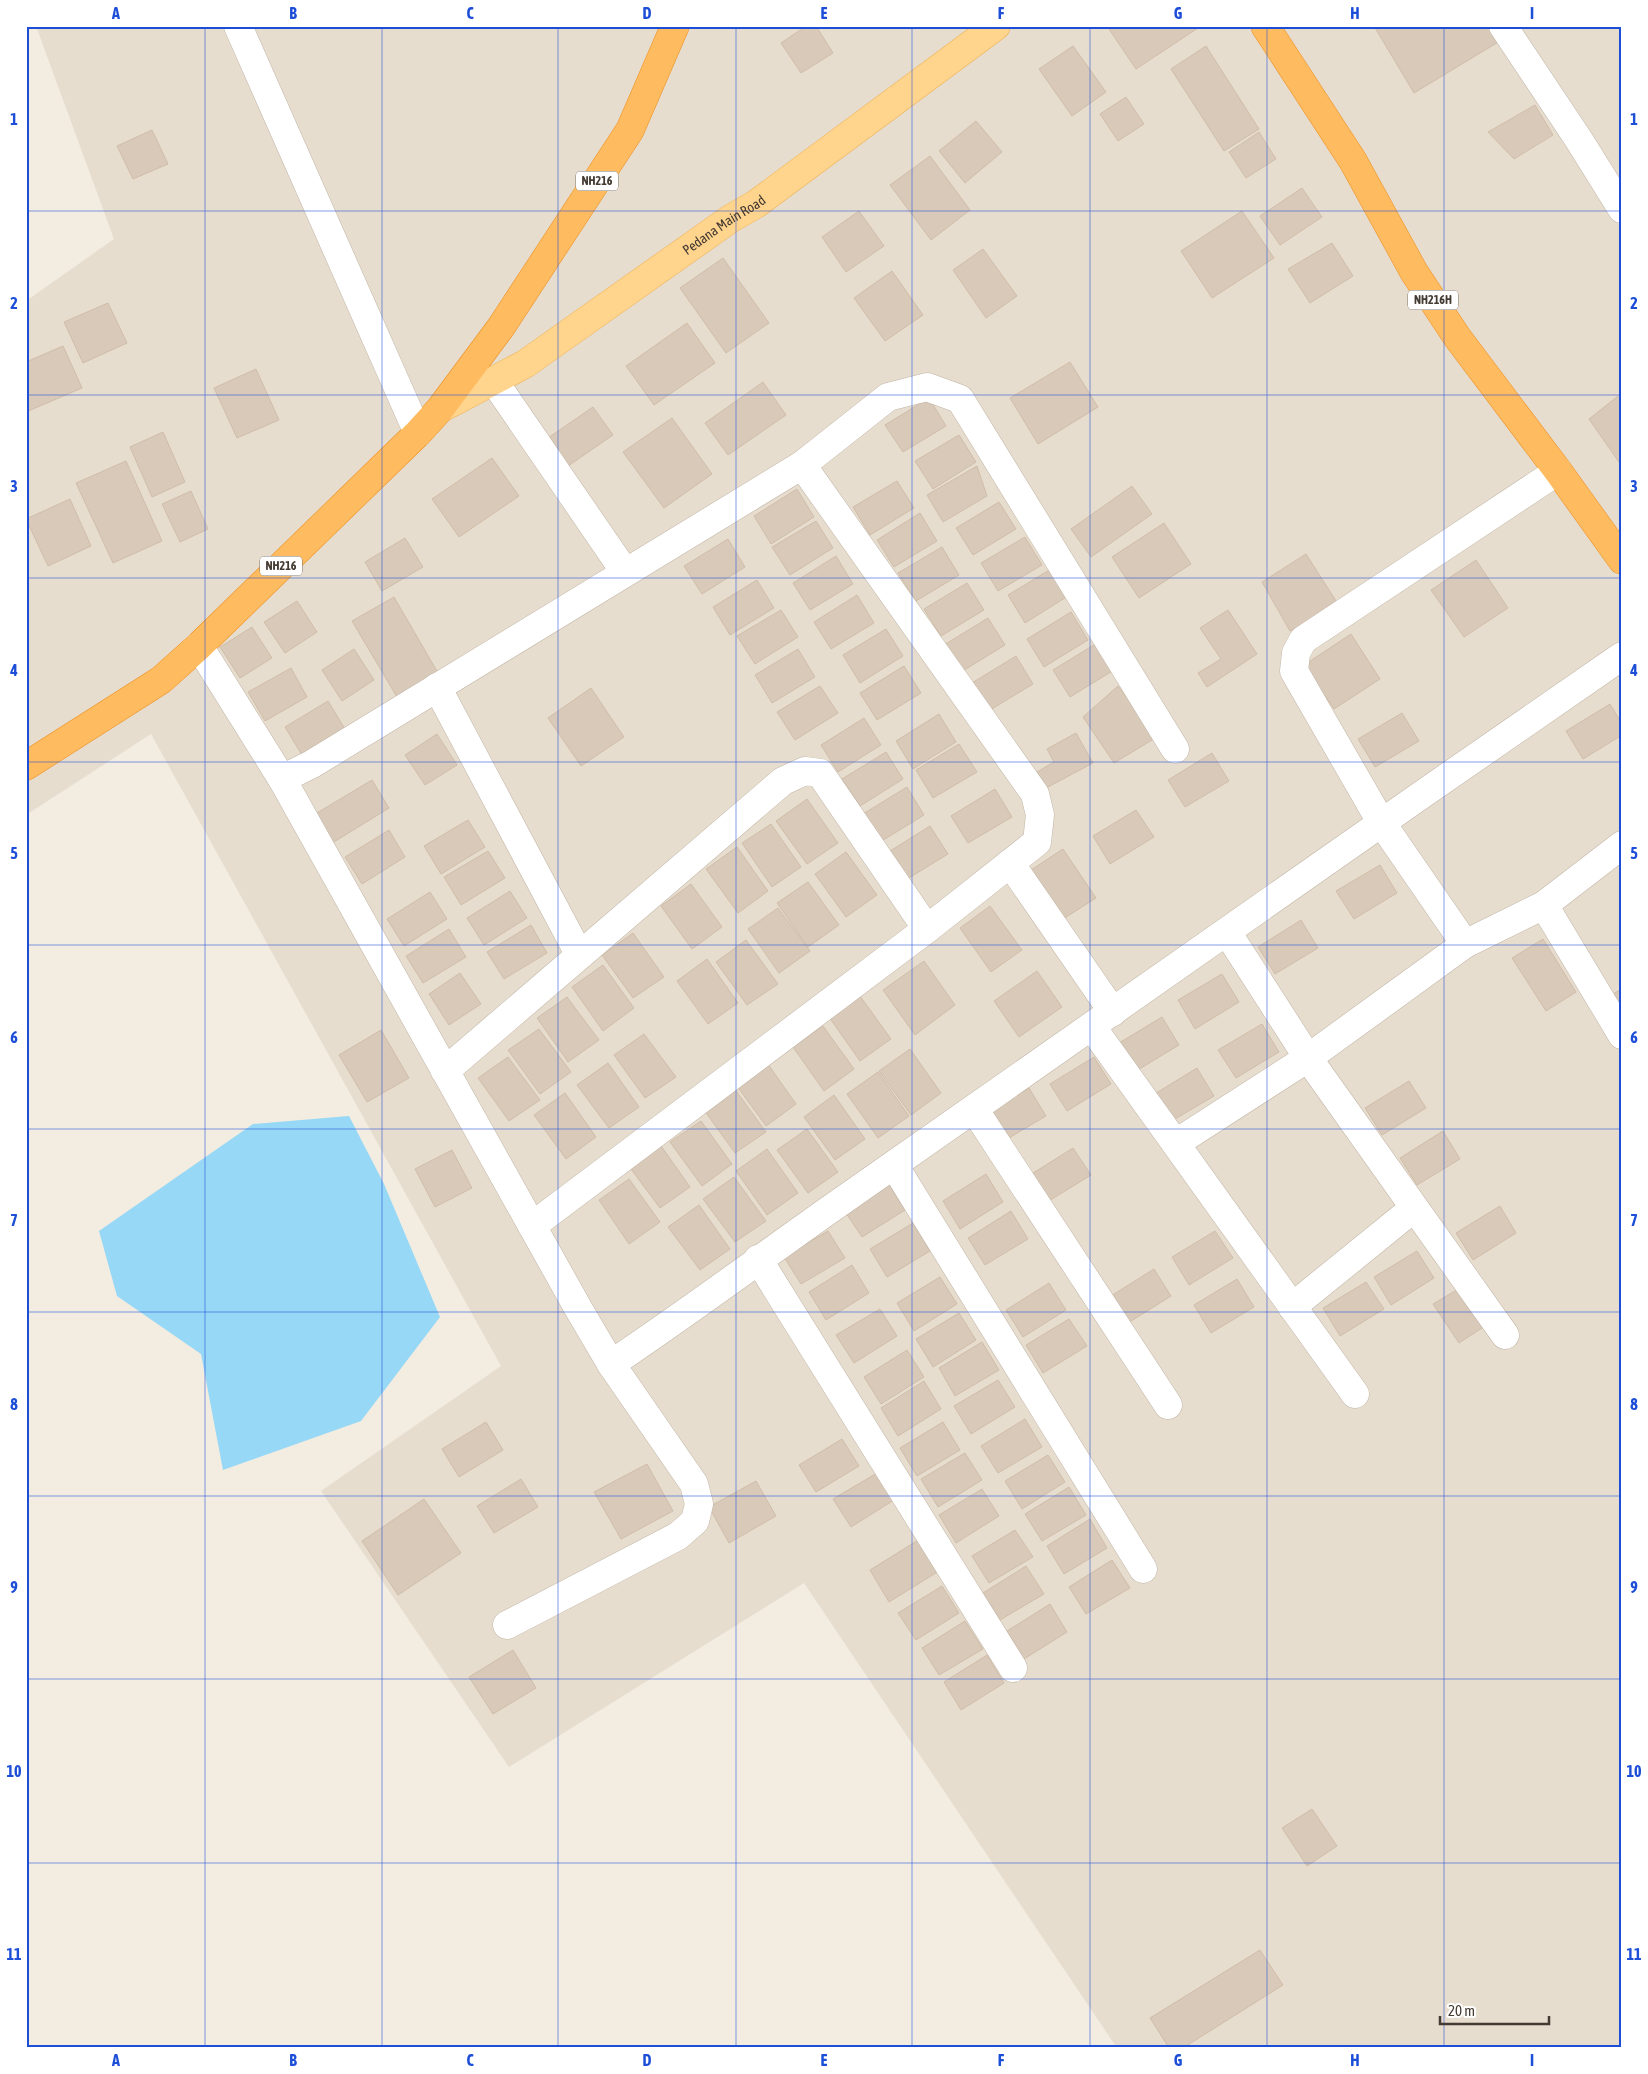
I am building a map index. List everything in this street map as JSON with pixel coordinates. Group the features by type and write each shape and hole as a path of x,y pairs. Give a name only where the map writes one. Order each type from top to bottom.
{"highway":[{"name":"NH216","path":"26,766 161,680 199,646 418,433 440,409 501,327 630,130 675,26"},
{"name":"NH216H","path":"1265,26 1353,160 1414,272 1457,337 1622,560"}],"main road":[{"name":"Pedana Main Road","path":"440,409 525,364 730,219 756,204 996,26"}],"street":[{"path":"238,26 418,433"},
{"path":"1503,26 1622,209"},
{"path":"494,381 625,572"},
{"path":"282,779 312,764 802,465 888,397 927,387 960,399 1175,749"},
{"path":"532,1226 926,929 1037,842 1040,815 1036,794 802,465"},
{"path":"1465,944 1381,822 1294,671 1296,653 1303,640 1558,471"},
{"path":"199,646 282,779 611,1364 694,1484 698,1504 695,1521 678,1536 507,1625"},
{"path":"611,1364 658,1333 758,1259 1228,932 1381,822 1622,656"},
{"path":"437,687 579,954"},
{"path":"445,1070 783,781 805,771 820,773 926,929"},
{"path":"1176,1143 1308,1058 1465,944 1544,905 1622,845"},
{"path":"1010,863 1176,1143 1355,1394"},
{"path":"1544,905 1622,1035"},
{"path":"1228,932 1308,1058 1505,1334"},
{"path":"974,1108 1168,1405"},
{"path":"894,1165 1143,1569"},
{"path":"1292,1307 1414,1208"},
{"path":"758,1259 1014,1668"}],"shaded area":[{"path":"36,26 1622,26 1622,2048 1117,2048 804,1583 509,1767 321,1491 501,1366 151,734 26,815 26,301 114,239"}],"water":[{"path":"349,1116 384,1184 440,1317 361,1421 223,1470 201,1354 117,1296 99,1231 253,1124"}],"building":[{"path":"806,26 816,26 833,53 801,73 781,43"},
{"path":"1107,26 1201,26 1136,69"},
{"path":"1374,26 1490,26 1500,41 1414,93"},
{"path":"1073,46 1106,92 1072,116 1039,69"},
{"path":"1206,46 1259,129 1224,151 1171,69"},
{"path":"1126,97 1144,124 1118,141 1100,114"},
{"path":"1535,105 1553,135 1514,159 1488,132"},
{"path":"976,121 1002,152 965,183 939,151"},
{"path":"152,130 168,164 133,179 117,146"},
{"path":"1259,132 1276,159 1246,178 1229,152"},
{"path":"930,156 970,210 931,240 890,185"},
{"path":"1302,188 1322,217 1280,245 1260,216"},
{"path":"859,211 884,246 846,272 822,237"},
{"path":"1242,211 1274,258 1212,298 1181,251"},
{"path":"1332,243 1353,276 1310,303 1288,269"},
{"path":"983,249 1017,296 986,318 953,270"},
{"path":"723,258 769,323 726,353 680,288"},
{"path":"892,271 923,315 885,341 854,298"},
{"path":"108,303 127,343 83,363 64,322"},
{"path":"687,323 715,363 654,405 626,366"},
{"path":"63,346 82,388 26,412 26,362"},
{"path":"1070,362 1098,407 1038,444 1010,398"},
{"path":"256,369 279,420 237,438 214,388"},
{"path":"763,382 786,415 728,455 705,423"},
{"path":"1622,393 1622,464 1621,465 1589,419"},
{"path":"929,398 946,426 903,452 885,425"},
{"path":"593,407 613,435 568,466 548,438"},
{"path":"672,418 712,474 664,508 623,452"},
{"path":"163,432 185,482 152,497 130,447"},
{"path":"959,435 976,462 933,489 915,461"},
{"path":"492,458 519,496 459,537 432,499"},
{"path":"126,461 162,541 113,563 76,483"},
{"path":"977,466 987,496 943,522 927,495"},
{"path":"897,481 914,508 870,535 853,507"},
{"path":"1132,486 1152,514 1091,557 1071,529"},
{"path":"797,489 814,517 771,544 754,516"},
{"path":"191,491 208,529 180,542 162,504"},
{"path":"70,499 91,546 48,566 26,519"},
{"path":"999,502 1016,529 973,555 956,528"},
{"path":"920,513 937,541 894,567 877,540"},
{"path":"816,521 833,548 790,575 772,547"},
{"path":"1164,523 1191,564 1139,598 1112,557"},
{"path":"1025,537 1042,565 998,591 981,563"},
{"path":"405,538 423,567 382,591 365,562"},
{"path":"728,539 745,567 702,594 684,566"},
{"path":"942,547 959,575 916,601 898,573"},
{"path":"1306,554 1338,604 1290,631 1262,582"},
{"path":"836,556 853,584 810,610 793,583"},
{"path":"1476,560 1508,608 1464,637 1431,590"},
{"path":"1051,569 1068,596 1025,623 1008,595"},
{"path":"757,580 774,608 730,635 713,607"},
{"path":"967,583 984,610 941,636 924,609"},
{"path":"857,595 874,623 831,649 814,622"},
{"path":"394,597 438,673 397,697 352,621"},
{"path":"297,601 317,632 285,653 264,622"},
{"path":"781,610 798,637 755,664 737,636"},
{"path":"1228,610 1257,654 1207,687 1198,673 1221,659 1200,628"},
{"path":"1071,612 1088,640 1044,667 1027,639"},
{"path":"988,618 1005,645 961,672 944,645"},
{"path":"252,627 272,658 240,678 220,647"},
{"path":"886,629 903,656 860,683 843,655"},
{"path":"1351,634 1380,679 1334,709 1304,665"},
{"path":"1097,643 1114,670 1070,697 1053,670"},
{"path":"354,649 374,680 342,701 322,670"},
{"path":"798,649 815,677 772,703 755,675"},
{"path":"1016,656 1033,684 990,710 972,683"},
{"path":"904,666 921,693 877,720 860,693"},
{"path":"291,668 307,697 265,721 248,692"},
{"path":"820,686 838,713 795,740 777,712"},
{"path":"1118,686 1157,737 1114,763 1083,717"},
{"path":"591,688 624,737 581,766 548,718"},
{"path":"328,701 345,729 302,755 285,727"},
{"path":"1610,704 1622,724 1622,735 1583,759 1566,731"},
{"path":"1402,713 1419,741 1375,767 1358,739"},
{"path":"939,714 956,742 913,769 896,741"},
{"path":"864,718 881,745 838,772 821,745"},
{"path":"1076,733 1093,763 1046,788 1037,772 1054,762 1047,749"},
{"path":"437,734 457,765 425,785 405,755"},
{"path":"959,744 977,772 933,798 916,770"},
{"path":"886,752 903,779 860,806 842,779"},
{"path":"1212,753 1229,781 1185,807 1168,780"},
{"path":"372,780 389,808 329,845 312,816"},
{"path":"907,787 924,815 880,842 863,814"},
{"path":"995,789 1012,817 968,843 951,816"},
{"path":"807,799 838,843 807,864 776,821"},
{"path":"1136,810 1154,837 1110,864 1093,836"},
{"path":"468,820 485,847 441,874 424,846"},
{"path":"771,824 801,867 772,887 742,843"},
{"path":"930,826 948,854 904,881 887,853"},
{"path":"389,830 405,857 362,884 345,857"},
{"path":"737,847 768,891 738,913 706,869"},
{"path":"1063,849 1096,898 1060,921 1028,872"},
{"path":"488,851 505,878 461,905 444,877"},
{"path":"846,852 877,895 846,917 815,874"},
{"path":"1380,865 1397,893 1354,919 1336,891"},
{"path":"808,882 839,925 808,947 777,903"},
{"path":"691,884 722,927 692,949 661,906"},
{"path":"510,891 527,918 484,945 467,918"},
{"path":"430,892 447,919 404,946 387,919"},
{"path":"990,906 1022,950 991,972 960,928"},
{"path":"778,908 810,951 779,973 748,929"},
{"path":"1301,920 1318,948 1275,974 1258,947"},
{"path":"531,925 547,953 504,979 487,952"},
{"path":"449,929 466,957 423,983 406,956"},
{"path":"633,933 664,977 633,998 602,955"},
{"path":"1543,939 1576,992 1546,1011 1512,958"},
{"path":"746,940 778,984 747,1005 716,962"},
{"path":"707,959 738,1003 708,1024 677,981"},
{"path":"924,961 955,1005 915,1035 883,990"},
{"path":"603,965 634,1008 603,1031 572,987"},
{"path":"1037,971 1062,1007 1019,1037 994,1001"},
{"path":"460,973 481,1004 449,1025 429,994"},
{"path":"1222,974 1239,1002 1195,1029 1178,1000"},
{"path":"1622,989 1622,1014 1611,995"},
{"path":"860,996 891,1039 860,1061 829,1017"},
{"path":"567,997 599,1040 568,1062 537,1018"},
{"path":"1162,1017 1179,1045 1136,1071 1119,1043"},
{"path":"1262,1024 1279,1052 1236,1078 1218,1050"},
{"path":"823,1026 854,1069 824,1091 793,1047"},
{"path":"539,1029 571,1072 540,1094 508,1050"},
{"path":"381,1030 409,1078 367,1102 339,1055"},
{"path":"644,1034 676,1077 645,1098 614,1055"},
{"path":"910,1049 941,1093 911,1115 879,1071"},
{"path":"508,1057 540,1100 509,1121 478,1078"},
{"path":"1094,1057 1111,1084 1067,1111 1050,1084"},
{"path":"765,1060 796,1104 766,1126 734,1082"},
{"path":"608,1063 639,1107 609,1128 577,1085"},
{"path":"1197,1068 1214,1096 1170,1122 1153,1095"},
{"path":"878,1072 909,1116 878,1138 847,1094"},
{"path":"1409,1081 1426,1108 1382,1135 1365,1108"},
{"path":"734,1088 766,1132 735,1153 704,1110"},
{"path":"1029,1088 1046,1116 1002,1142 986,1114"},
{"path":"565,1093 596,1137 566,1159 534,1115"},
{"path":"834,1095 865,1139 835,1160 804,1117"},
{"path":"701,1121 732,1164 702,1186 670,1142"},
{"path":"807,1129 838,1172 808,1193 777,1150"},
{"path":"1443,1131 1460,1159 1417,1185 1400,1158"},
{"path":"659,1143 690,1187 660,1208 628,1165"},
{"path":"1073,1148 1091,1175 1047,1202 1030,1175"},
{"path":"767,1149 798,1193 767,1215 736,1171"},
{"path":"452,1150 472,1188 435,1207 415,1169"},
{"path":"986,1174 1003,1202 960,1229 943,1201"},
{"path":"734,1177 766,1221 735,1242 703,1199"},
{"path":"629,1179 660,1222 629,1244 599,1200"},
{"path":"888,1183 905,1210 862,1237 844,1210"},
{"path":"699,1205 730,1249 700,1270 668,1227"},
{"path":"1500,1206 1516,1233 1473,1260 1456,1233"},
{"path":"1011,1211 1028,1239 985,1265 968,1238"},
{"path":"913,1223 930,1251 887,1277 870,1249"},
{"path":"828,1231 845,1258 801,1284 784,1257"},
{"path":"1215,1231 1233,1258 1189,1285 1172,1257"},
{"path":"1417,1251 1434,1278 1391,1305 1374,1277"},
{"path":"852,1265 869,1293 826,1320 809,1292"},
{"path":"1154,1269 1171,1296 1128,1323 1111,1296"},
{"path":"940,1277 957,1304 914,1331 897,1303"},
{"path":"1237,1279 1254,1307 1211,1333 1194,1305"},
{"path":"1366,1282 1384,1309 1340,1336 1323,1308"},
{"path":"1049,1283 1066,1310 1023,1337 1006,1310"},
{"path":"1460,1288 1485,1326 1459,1343 1433,1304"},
{"path":"880,1309 897,1336 854,1363 836,1335"},
{"path":"959,1313 976,1340 933,1367 916,1339"},
{"path":"1069,1319 1087,1346 1043,1373 1026,1345"},
{"path":"982,1342 999,1370 955,1396 939,1368"},
{"path":"907,1350 924,1377 881,1404 864,1377"},
{"path":"998,1380 1015,1407 971,1434 954,1406"},
{"path":"924,1381 941,1409 898,1436 881,1408"},
{"path":"1025,1419 1042,1447 998,1473 981,1446"},
{"path":"486,1422 503,1450 459,1477 442,1449"},
{"path":"943,1422 960,1450 917,1476 900,1448"},
{"path":"842,1439 859,1466 816,1492 799,1465"},
{"path":"965,1453 982,1480 938,1507 921,1479"},
{"path":"1048,1455 1065,1482 1022,1509 1005,1481"},
{"path":"647,1464 673,1511 621,1539 594,1492"},
{"path":"877,1473 894,1500 851,1527 833,1499"},
{"path":"521,1479 538,1507 494,1533 477,1506"},
{"path":"756,1481 776,1516 729,1543 709,1507"},
{"path":"1069,1487 1086,1515 1042,1541 1025,1514"},
{"path":"982,1489 999,1516 956,1543 939,1515"},
{"path":"424,1499 461,1553 398,1595 362,1541"},
{"path":"1090,1519 1107,1548 1064,1574 1047,1546"},
{"path":"1015,1530 1033,1557 989,1583 972,1556"},
{"path":"920,1539 939,1571 889,1602 870,1570"},
{"path":"1112,1560 1130,1588 1086,1614 1069,1587"},
{"path":"1026,1566 1044,1594 1000,1620 983,1593"},
{"path":"942,1586 959,1613 916,1640 898,1613"},
{"path":"1050,1604 1067,1632 1024,1659 1007,1631"},
{"path":"965,1621 983,1649 939,1675 922,1648"},
{"path":"513,1650 536,1688 493,1714 469,1677"},
{"path":"987,1655 1004,1683 961,1710 944,1682"},
{"path":"1312,1809 1337,1846 1307,1866 1282,1828"},
{"path":"1260,1950 1283,1985 1183,2048 1169,2048 1150,2018"}]}
